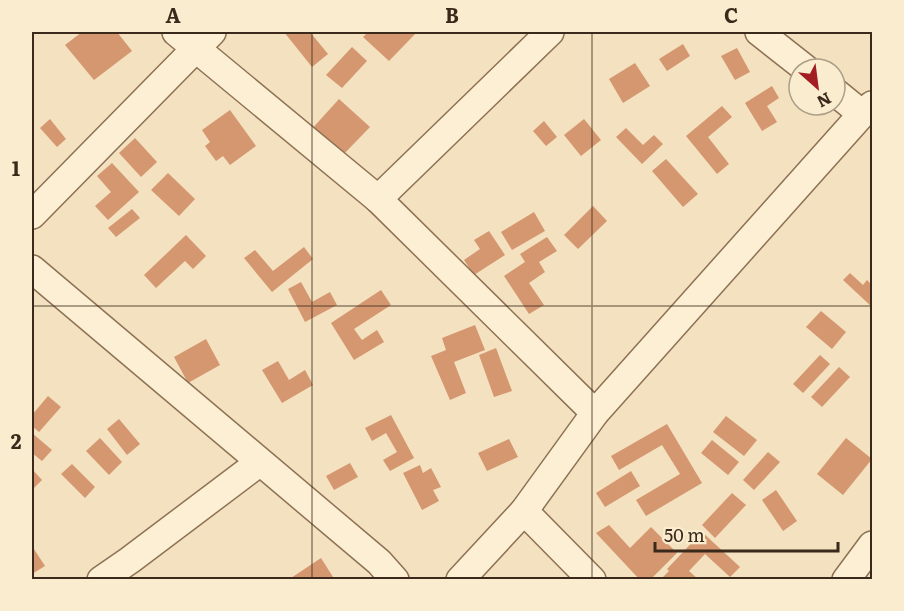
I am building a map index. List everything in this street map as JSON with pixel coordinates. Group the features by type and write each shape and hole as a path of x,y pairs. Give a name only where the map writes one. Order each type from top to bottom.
{"street":[{"path":"378,199 550,32"},
{"path":"759,32 791,57"},
{"path":"32,215 195,37 378,199 596,412"},
{"path":"460,579 524,511 596,412 867,110 847,99"},
{"path":"32,269 379,562 395,579"},
{"path":"101,579 130,560 260,462"},
{"path":"524,511 592,579"},
{"path":"846,579 873,545"}],"building":[{"path":"82,32 117,32 132,51 94,80 65,45"},
{"path":"284,32 310,32 328,54 312,67"},
{"path":"368,32 417,32 389,61 363,37"},
{"path":"683,44 690,56 667,71 659,59"},
{"path":"352,47 367,61 342,88 326,75"},
{"path":"737,48 750,72 735,80 721,56"},
{"path":"635,63 650,86 623,103 609,79"},
{"path":"772,86 779,98 767,106 777,122 762,131 745,103"},
{"path":"339,99 370,127 340,158 310,131"},
{"path":"722,106 732,117 708,137 729,164 717,174 686,136"},
{"path":"230,110 256,146 230,165 223,156 216,161 205,146 210,142 202,130"},
{"path":"50,119 66,139 57,147 40,128"},
{"path":"584,119 601,140 581,156 564,135"},
{"path":"544,121 557,137 546,146 533,131"},
{"path":"626,128 643,145 654,135 663,144 642,164 616,137"},
{"path":"135,138 157,162 141,177 119,153"},
{"path":"666,159 698,194 683,207 652,171"},
{"path":"112,163 139,192 108,220 95,206 111,192 97,176"},
{"path":"168,173 195,199 179,216 151,190"},
{"path":"593,206 607,221 578,249 564,235"},
{"path":"132,209 140,218 116,237 108,228"},
{"path":"534,212 545,231 512,250 501,232"},
{"path":"489,231 505,255 474,275 464,260 480,249 474,240"},
{"path":"186,235 206,256 193,269 185,261 156,288 144,275"},
{"path":"547,237 557,251 539,262 545,272 529,283 544,305 529,314 504,276 525,262 520,254"},
{"path":"304,247 313,259 272,292 244,258 255,250 273,271"},
{"path":"850,273 863,285 867,280 872,285 872,307 843,280"},
{"path":"301,282 312,302 330,292 337,305 305,322 288,289"},
{"path":"381,290 391,305 354,329 362,340 377,330 384,342 354,360 331,323"},
{"path":"821,311 846,332 832,349 806,327"},
{"path":"475,325 485,350 454,362 466,393 450,400 431,356 446,350 442,338"},
{"path":"206,339 220,365 188,383 174,357"},
{"path":"496,348 512,391 494,397 479,355"},
{"path":"820,355 830,364 803,393 793,384"},
{"path":"278,361 289,380 305,370 313,385 282,403 262,370"},
{"path":"839,367 850,377 822,407 811,397"},
{"path":"48,396 61,407 39,432 32,426 32,415"},
{"path":"391,415 414,458 390,471 383,460 397,452 386,433 372,441 365,428"},
{"path":"726,416 757,440 744,456 713,432"},
{"path":"119,419 140,444 127,455 107,429"},
{"path":"667,424 702,483 646,516 636,500 680,474 662,445 619,470 611,456"},
{"path":"32,433 52,450 42,461 32,453"},
{"path":"100,438 122,462 109,475 86,451"},
{"path":"846,438 872,459 843,495 817,474"},
{"path":"509,439 518,457 487,471 478,453"},
{"path":"712,440 739,462 728,475 701,453"},
{"path":"768,452 780,462 754,490 743,480"},
{"path":"350,463 358,477 334,490 326,476"},
{"path":"72,464 95,487 85,498 61,474"},
{"path":"420,465 423,473 431,468 441,487 433,490 439,501 422,510 403,473"},
{"path":"32,469 42,480 32,490"},
{"path":"631,471 640,486 605,507 596,493"},
{"path":"776,490 797,521 783,531 762,500"},
{"path":"732,493 746,505 715,538 702,525"},
{"path":"609,525 630,548 651,527 677,553 650,580 640,580 596,533"},
{"path":"702,532 740,567 730,577 705,554 689,571 699,580 666,580 663,577 669,571 667,569"},
{"path":"32,546 45,566 32,574"},
{"path":"321,558 333,577 330,580 293,580 291,578"}]}
